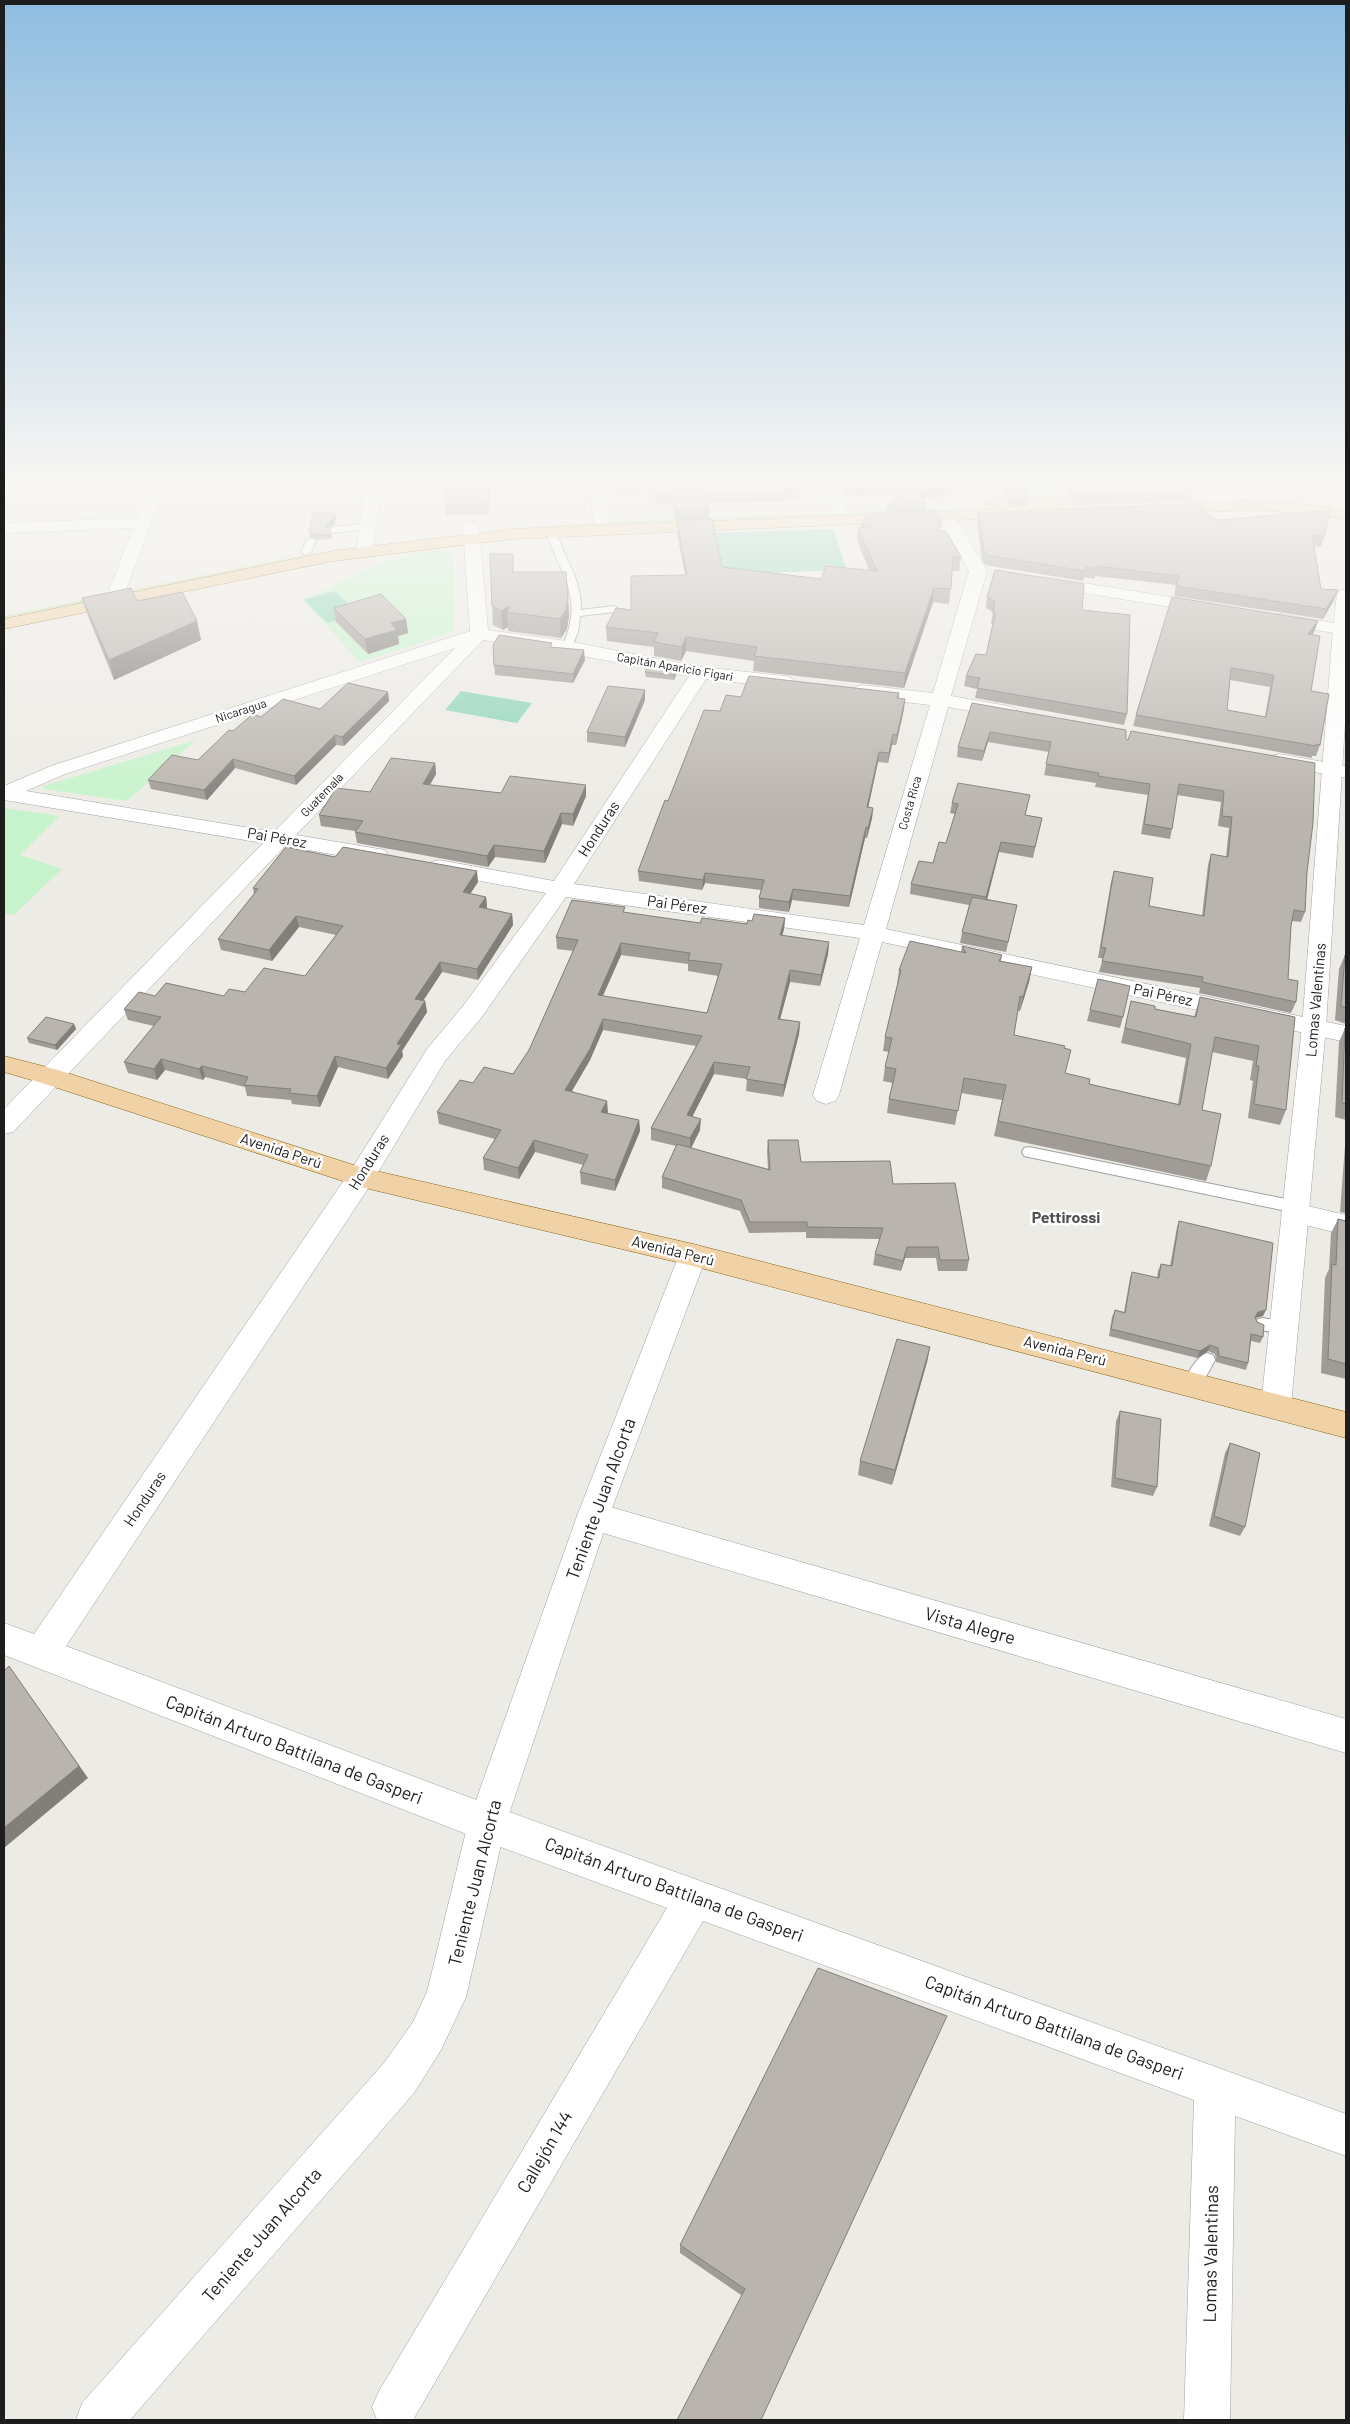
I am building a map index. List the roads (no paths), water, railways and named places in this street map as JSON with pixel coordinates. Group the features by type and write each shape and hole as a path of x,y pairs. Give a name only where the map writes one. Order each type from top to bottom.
{"main road":[{"path":"4,613 117,591"},
{"path":"4,624 144,591"},
{"name":"Avenida Perú","path":"4,1064 49,1076 361,1176 1199,1372 1276,1405 1346,1425"}],"street":[{"path":"476,591 479,634"},
{"name":"Costa Rica","path":"826,1095 940,700 980,591"},
{"path":"1104,591 1224,610"},
{"name":"Lomas Valentinas","path":"1276,1405 1273,1325 1295,1210 1340,770 1346,594"},
{"path":"1263,616 1344,629"},
{"name":"Capitán Aparicio Figari","path":"479,634 567,647 701,673 806,685"},
{"name":"Nicaragua","path":"4,793 30,780 58,770 479,634"},
{"name":"Guatemala","path":"4,1125 49,1076 479,634"},
{"name":"Honduras","path":"41,1654 361,1176 436,1055 472,1012 560,888 701,673"},
{"path":"844,689 940,700 1029,715"},
{"path":"1264,757 1340,770"},
{"name":"Pai Pérez","path":"4,793 281,838 560,888 873,933 1346,1034"},
{"path":"1295,1210 1346,1225"},
{"name":"Teniente Juan Alcorta","path":"100,2420 399,2078 427,2036 446,1997 487,1823 593,1516 693,1255"},
{"name":"Vista Alegre","path":"593,1516 1346,1736"},
{"name":"Capitán Arturo Battilana de Gasperi","path":"4,1639 487,1823 1346,2134"},
{"name":"Callejón 144","path":"395,2407 695,1897"},
{"name":"Lomas Valentinas","path":"1207,2420 1215,2087"}],"lane":[{"path":"567,647 573,636 576,614 574,591"},
{"path":"576,614 614,609"},
{"path":"1029,1152 1295,1210"}],"district":[{"name":"Pettirossi","path":"1066,1217"}]}
